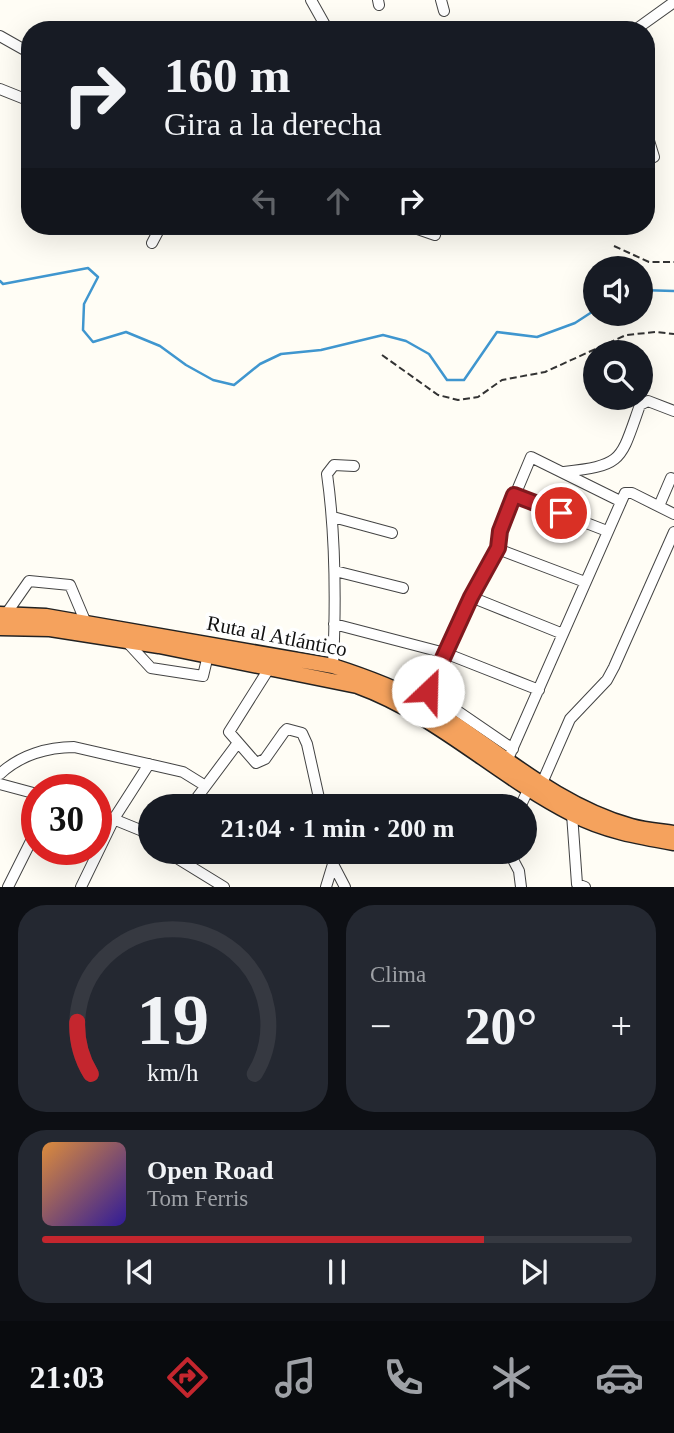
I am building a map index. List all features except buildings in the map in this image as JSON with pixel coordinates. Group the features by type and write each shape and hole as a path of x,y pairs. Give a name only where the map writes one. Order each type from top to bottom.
{"highway":[{"name":"Ruta al Atlántico","path":"3,614 86,623 333,666 367,677 425,697 510,755 536,785 572,814 618,833 674,843"},
{"name":"Ruta al Atlántico","path":"0,628 50,629 127,641 357,685 381,694 536,785 585,808 632,826 674,833"}],"street":[{"path":"311,0 323,21"},
{"path":"648,21 674,2"},
{"path":"0,36 21,47"},
{"path":"0,89 21,97"},
{"path":"152,243 156,235"},
{"path":"564,472 602,467 615,462 624,450 640,405 648,401 674,411"},
{"path":"425,697 471,597 498,548 500,531 531,457 620,501"},
{"path":"333,666 335,571 333,517 327,474 334,465 354,466"},
{"path":"659,506 671,478"},
{"path":"510,755 625,493 632,493 674,514"},
{"path":"514,495 607,531"},
{"path":"333,517 392,533"},
{"path":"529,794 570,719 607,680 670,556 674,532"},
{"path":"498,548 585,582"},
{"path":"335,571 403,588"},
{"path":"3,614 29,581 70,586 86,623"},
{"path":"471,597 563,634"},
{"path":"334,624 445,653 539,690"},
{"path":"127,641 151,668 202,676 208,655"},
{"path":"270,667 229,732 253,762 260,763 287,729 302,733 318,794"},
{"path":"198,794 237,744"},
{"path":"0,774 18,760 60,747 74,747 184,772 204,785"},
{"path":"81,887 115,817 149,764"},
{"path":"0,784 21,790"},
{"path":"572,814 577,884 585,887"},
{"path":"112,816 138,828"},
{"path":"8,887 21,861"},
{"path":"187,864 224,887"},
{"path":"326,887 333,864"},
{"path":"333,864 345,887"},
{"path":"515,864 521,887"}],"path":[{"path":"614,246 649,262 674,262"},
{"path":"382,355 438,395 458,400 478,397 502,380 545,372 626,335 656,332 674,334"}],"waterway":[{"path":"0,281 3,284 88,268 98,277 84,304 83,330 93,342 126,332 160,346 213,380 234,385 260,364 281,354 321,350 383,335 406,341 429,354 447,380 464,380 497,332 537,337 583,318"},
{"path":"653,290 674,291"}],"route":[{"path":"428,691 471,597 498,548 500,531 514,495 561,513"}]}
